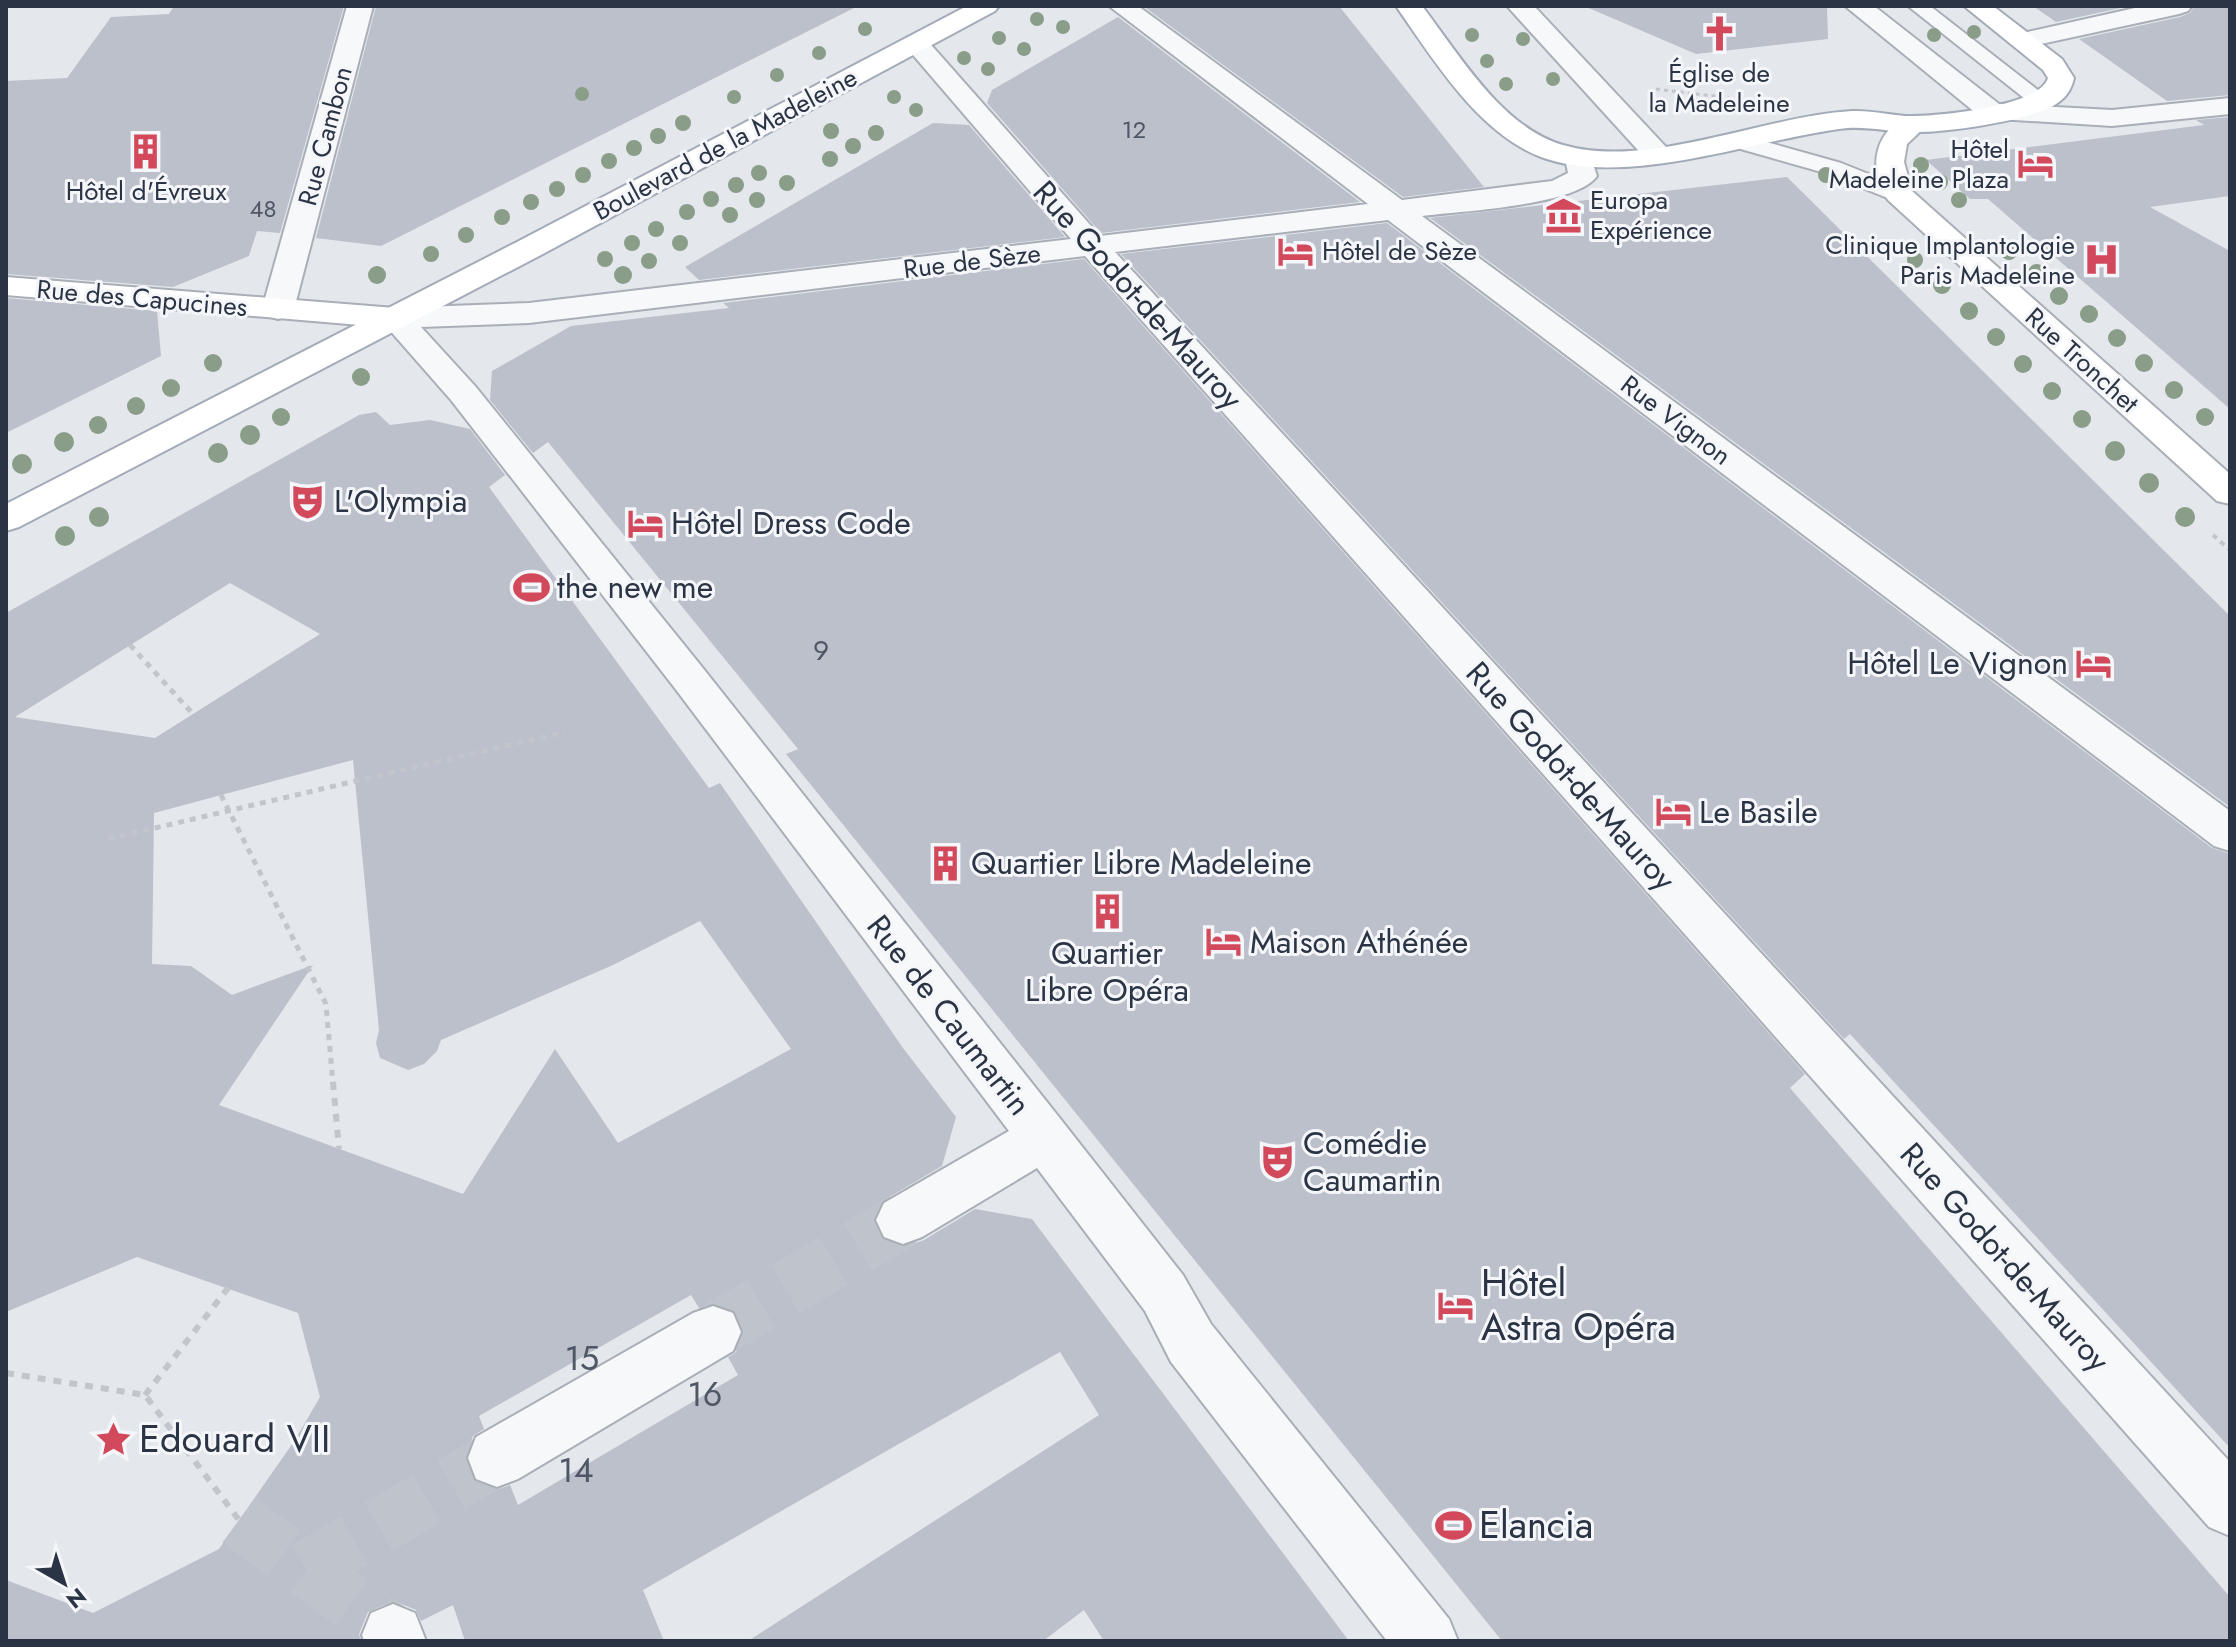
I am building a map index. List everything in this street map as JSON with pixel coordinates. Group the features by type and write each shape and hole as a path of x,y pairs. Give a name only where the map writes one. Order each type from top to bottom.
{"main road":[{"name":"Boulevard de la Madeleine","path":"6,519 464,282 986,6"},
{"path":"1409,6 1502,123 1530,142 1579,158 1611,159 1738,141 1765,131 1857,119 1914,124 1992,112 2041,102 2058,89 2061,78 2053,65 1977,6"},
{"path":"1898,194 1890,162 1893,141 1914,124"},
{"name":"Rue Tronchet","path":"1898,194 2230,493"},
{"name":"Rue des Capucines","path":"6,286 395,318"}],"street":[{"name":"Rue Cambon","path":"278,309 360,6"},
{"name":"Rue Vignon","path":"1122,6 2230,834"},
{"path":"1520,6 1656,153"},
{"path":"1858,6 1992,112 2112,118 2230,106"},
{"path":"2023,40 2179,6"},
{"name":"Rue Godot-de-Mauroy","path":"916,43 1094,246 2230,1506"},
{"name":"Rue de Sèze","path":"395,318 529,313 1560,189 1583,176 1579,158"},
{"name":"Rue de Caumartin","path":"395,318 463,393 688,677 1164,1293 1191,1343 1427,1641"},
{"path":"903,1220 1044,1137"},
{"path":"497,1458 713,1332"}],"lane":[{"path":"1918,6 2041,102"},
{"name":"Rue Tronchet","path":"1738,141 1833,168 1898,194"}],"path":[{"path":"1589,81 1731,98"},
{"path":"130,645 193,714"},
{"path":"108,839 565,732"},
{"path":"221,795 326,1004 339,1149"},
{"path":"145,1395 228,1288"},
{"path":"6,1373 145,1395 239,1520"}],"building":[{"name":"Hôtel d'Évreux","path":"174,6 344,6 280,233 257,231 249,256 173,287 6,274 6,81 67,78 111,17 169,14"},
{"path":"376,6 858,6 381,246 316,238"},
{"path":"1143,6 1339,6 1484,187 1403,197"},
{"name":"Église de la Madeleine","path":"1584,6 1827,6 1828,39 1696,54"},
{"path":"2033,6 2130,6 2056,22"},
{"path":"2195,6 2230,6 2230,95 2167,101 2079,39 2180,17 2190,13"},
{"path":"1118,17 1360,202 1101,233 987,103 992,90"},
{"path":"2230,117 2230,196 2150,207 2230,251 2230,409 1988,199 1970,199 1926,160 2204,125 2196,120"},
{"path":"933,123 969,125 1065,237 699,280 685,267"},
{"path":"1787,177 2230,616 2230,807 1430,218"},
{"path":"1387,223 2212,848 2230,854 2230,1448 1850,1034 1844,1039 1121,254"},
{"path":"1084,259 1805,1074 1790,1088 2230,1597 2230,1641 1502,1641 786,754 798,749 548,442 533,453 490,400 492,371 571,326 729,308 723,303"},
{"path":"6,298 157,311 161,356 6,433"},
{"path":"376,412 390,425 430,420 470,429 505,475 489,487 709,788 720,783 903,1048 956,1117 942,1166 881,1202 873,1219 881,1238 904,1247 924,1240 975,1209 1032,1219 1349,1641 1104,1641 1084,1610 1043,1641 748,1641 1099,1415 1060,1352 643,1590 664,1641 465,1641 453,1605 421,1621 416,1610 394,1601 368,1612 359,1634 361,1641 6,1641 6,1580 93,1613 219,1549 295,1440 320,1397 298,1313 137,1257 6,1312 6,613 359,415","holes":["230,583 320,634 155,738 15,717","353,760 379,1030 376,1043 380,1058 408,1070 424,1064 437,1051 441,1040 613,965 700,921 791,1049 618,1143 555,1049 463,1194 219,1105 313,965 232,995 191,966 152,964 154,813","691,1295 699,1308 714,1303 736,1312 744,1333 736,1352 728,1357 738,1375 518,1505 510,1485 496,1490 473,1480 465,1457 473,1436 484,1429 479,1416"]}],"tunnel":[{"path":"713,1332 903,1220"},
{"path":"306,1569 497,1458"},
{"path":"239,1520 389,1630"}],"place":[{"name":"Église de la Madeleine","path":"1719,34"},
{"name":"Hôtel d'Évreux","path":"146,152"},
{"name":"Hôtel Madeleine Plaza","path":"2035,164"},
{"name":"Europa Expérience","path":"1564,215"},
{"name":"Hôtel de Sèze","path":"1296,251"},
{"name":"Clinique Implantologie Paris Madeleine","path":"2101,260"},
{"name":"L'Olympia","path":"308,501"},
{"name":"Hôtel Dress Code","path":"645,523"},
{"name":"the new me","path":"531,587"},
{"name":"Hôtel Le Vignon","path":"2094,663"},
{"name":"Le Basile","path":"1673,812"},
{"name":"Quartier Libre Madeleine","path":"945,863"},
{"name":"Quartier Libre Opéra","path":"1107,911"},
{"name":"Maison Athénée","path":"1224,942"},
{"name":"Comédie Caumartin","path":"1277,1161"},
{"name":"Hôtel Astra Opéra","path":"1455,1305"},
{"name":"Edouard VII","path":"113,1439"},
{"name":"Elancia","path":"1453,1525"}]}
